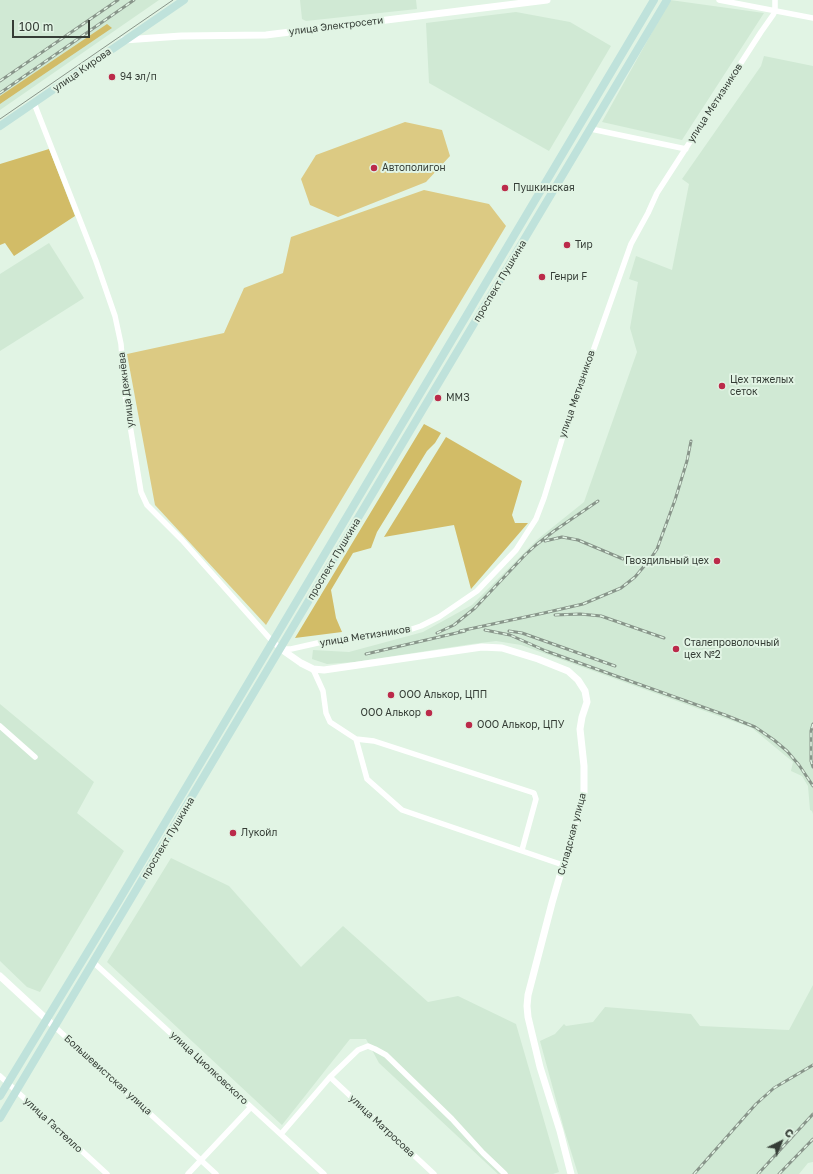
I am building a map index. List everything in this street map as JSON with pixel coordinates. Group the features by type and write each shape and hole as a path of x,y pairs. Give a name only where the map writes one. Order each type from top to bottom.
{"main road":[{"name":"улица Кирова","path":"0,126 184,0"},
{"name":"проспект Пушкина","path":"0,1096 654,0"},
{"name":"проспект Пушкина","path":"0,1118 667,0"},
{"path":"514,233 525,239"}],"street":[{"name":"улица Электросети","path":"124,40 181,36 266,35 547,0"},
{"path":"719,0 813,18"},
{"path":"775,0 775,11"},
{"name":"улица Метизников","path":"281,648 291,649 322,642 381,636 406,631 421,626 477,592 516,550 536,519 544,498 563,436 632,244 657,193 775,11"},
{"name":"улица Дежнёва","path":"34,103 96,261 114,316 121,344 125,395 141,492 147,505 154,513 182,540 272,641 281,648"},
{"path":"591,128 686,149"},
{"name":"Складская улица","path":"313,669 324,670 482,646 502,648 538,659 568,671 578,680 585,691 587,702 580,729 584,766 584,793 530,987 527,1006 528,1017 540,1067 560,1131 571,1174"},
{"path":"281,648 301,663 313,669 323,691 326,713 330,722 356,739 374,741 534,793 536,799 522,850"},
{"path":"0,726 35,757"},
{"path":"356,739 367,779 402,810 563,865"},
{"name":"улица Циолковского","path":"93,962 324,1174"},
{"name":"Большевистская улица","path":"0,976 216,1174"},
{"path":"281,1134 330,1077 358,1050 368,1046 375,1048 386,1055 452,1119 483,1153 505,1174"},
{"name":"улица Гастелло","path":"0,1076 107,1174"},
{"name":"улица Матросова","path":"330,1077 434,1174"},
{"path":"188,1174 251,1107"}],"shaded area":[{"path":"0,0 159,0 0,110"},
{"path":"300,0 416,0 417,9 306,21 302,19"},
{"path":"670,0 764,13 682,140 602,122"},
{"path":"516,12 570,22 611,46 549,151 429,83 426,23"},
{"path":"107,24 112,28 0,104 0,96"},
{"path":"764,56 813,66 813,814 810,810 808,786 802,776 791,771 793,762 752,728 521,645 496,641 355,662 327,664 312,659 313,650 349,652 423,632 472,605 538,539 584,502 637,352 630,328 638,282 629,279 636,256 672,270 689,184 682,179 761,66"},
{"name":"Автополигон","path":"405,122 442,130 450,156 426,182 338,217 310,205 301,179 316,155"},
{"path":"49,149 75,216 14,256 5,243 0,245 0,164"},
{"path":"424,190 489,204 506,226 266,625 155,505 127,354 224,333 244,288 283,273 291,237"},
{"path":"49,243 84,298 0,351 0,274"},
{"path":"424,424 441,433 435,443 427,451 377,532 371,548 353,553 331,590 336,618 342,632 295,638"},
{"path":"446,437 522,481 512,515 515,523 528,523 471,589 454,525 384,537"},
{"path":"0,704 94,782 77,813 124,851 40,992 27,987 0,961"},
{"path":"171,858 229,886 301,967 343,926 428,1002 458,996 516,1024 559,1172 553,1174 498,1174 379,1063 366,1039 350,1039 282,1125 107,962"},
{"path":"813,985 813,1162 808,1163 799,1174 578,1174 540,1041 555,1034 564,1024 566,1026 593,1022 605,1007 691,1014 700,1026 789,1030"}],"tram line":[{"path":"0,119 173,0"}],"railway":[{"path":"0,81 118,0"},
{"path":"0,93 134,0"},
{"path":"460,631 583,604 621,588 635,577 657,549 675,500 687,461 691,441"},
{"path":"437,633 454,625 475,608 536,545 598,501"},
{"path":"545,541 562,537 578,540 623,559"},
{"path":"555,615 580,614 601,616 664,638"},
{"path":"485,630 510,635 546,651 755,727 787,751 799,765 813,786"},
{"path":"366,654 465,631"},
{"path":"509,631 522,633 615,666"},
{"path":"813,724 811,731 811,761 813,767"},
{"path":"694,1174 756,1104 774,1088 813,1065"},
{"path":"758,1174 813,1114"},
{"path":"779,1174 813,1139"}],"place":[{"name":"94 эл/п","path":"112,77"},
{"name":"Автополигон","path":"374,168"},
{"name":"Пушкинская","path":"505,188"},
{"name":"Тир","path":"567,245"},
{"name":"Генри F","path":"542,277"},
{"name":"Цех тяжелых сеток","path":"722,386"},
{"name":"ММЗ","path":"438,398"},
{"name":"Гвоздильный цех","path":"717,561"},
{"name":"Сталепроволочный цех №2","path":"676,649"},
{"name":"ООО Алькор, ЦПП","path":"391,695"},
{"name":"ООО Алькор","path":"429,713"},
{"name":"ООО Алькор, ЦПУ","path":"469,725"},
{"name":"Лукойл","path":"233,833"}]}
